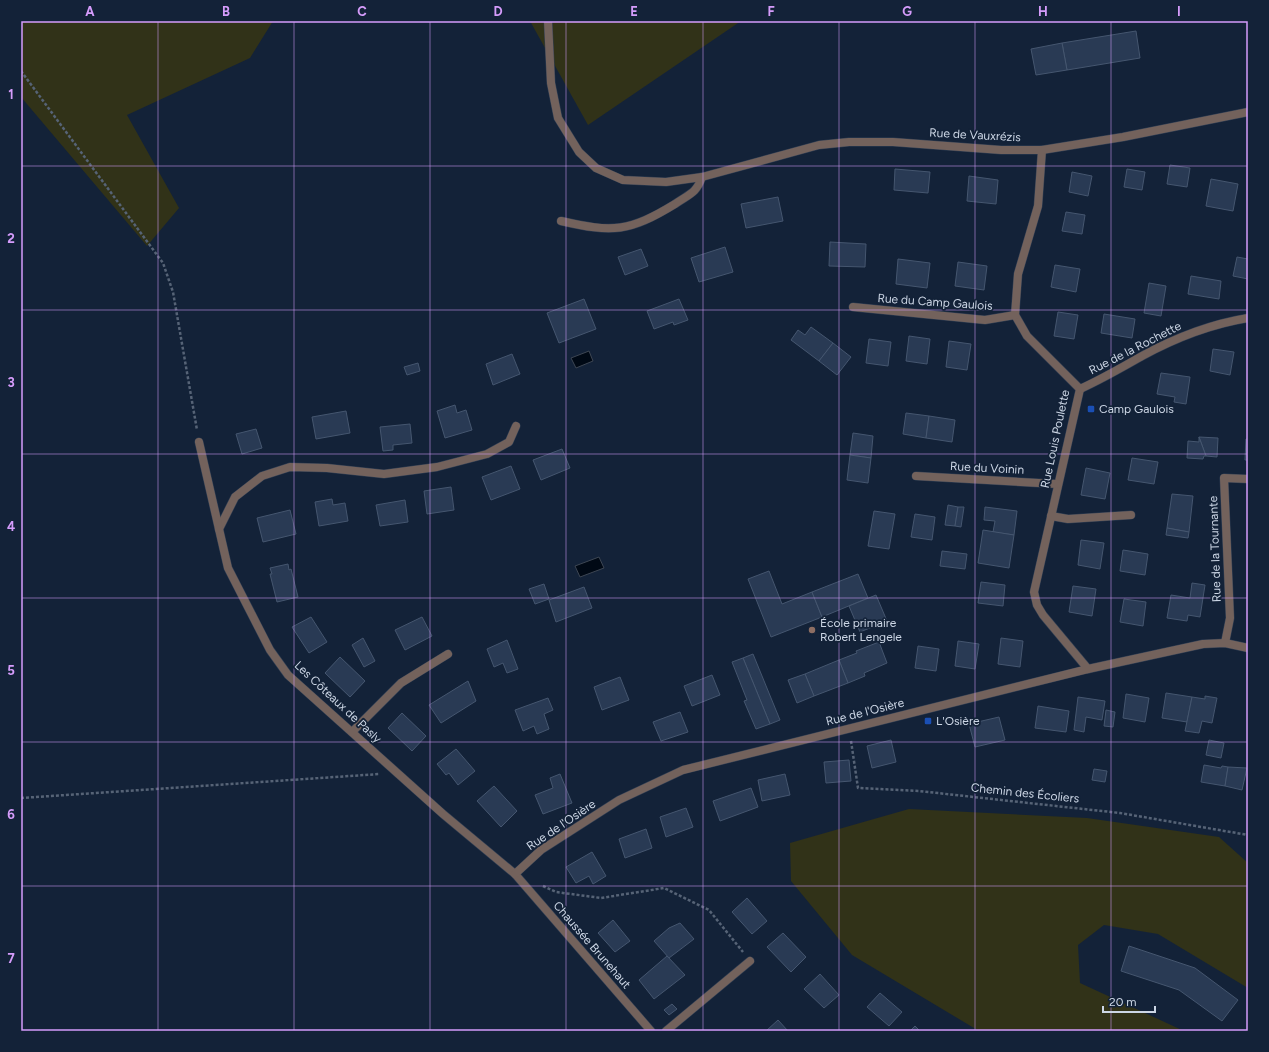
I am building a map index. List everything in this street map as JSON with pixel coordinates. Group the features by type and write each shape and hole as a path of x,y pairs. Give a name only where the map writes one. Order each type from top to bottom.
{"street":[{"name":"Rue de Vauxrézis","path":"548,21 551,83 558,118 579,152 596,168 623,180 666,182 702,177 819,145 849,142 893,142 1000,150 1042,150 1124,137 1248,112"},
{"path":"1015,315 1018,274 1038,206 1042,150"},
{"path":"562,221 586,227 614,229 638,224 697,190 702,177"},
{"name":"Rue du Camp Gaulois","path":"853,307 985,320 1015,315"},
{"name":"Rue Louis Poulette","path":"1015,315 1027,336 1080,388 1057,484 1034,592 1037,605 1043,615 1088,669"},
{"name":"Rue de la Rochette","path":"1080,388 1104,379 1143,356 1184,336 1229,321 1248,318"},
{"path":"220,529 235,497 262,476 290,467 327,468 384,474 436,467 487,454 508,442 516,426"},
{"name":"Les Côteaux de Pasly","path":"199,442 228,568 270,650 288,675 515,874"},
{"name":"Rue du Voinin","path":"916,476 1057,484"},
{"name":"Rue de la Tournante","path":"1225,642 1230,618 1224,478 1248,479"},
{"path":"1051,516 1068,519 1131,515"},
{"name":"Rue de l'Osière","path":"515,874 541,850 619,800 683,770 1088,669 1203,644 1225,642 1248,648"},
{"path":"352,732 401,683 448,654"},
{"name":"Chaussée Brunehaut","path":"515,874 651,1031"},
{"path":"666,1031 750,961"}],"path":[{"path":"21,71 163,263 173,292 199,442"},
{"name":"Chemin des Écoliers","path":"849,728 858,788 919,791 1120,813 1248,835"},
{"path":"21,798 398,773"},
{"path":"536,883 556,892 601,898 664,888 709,910 750,961"}],"green space":[{"path":"21,21 273,21 250,58 127,115 179,208 147,246 21,97"},
{"path":"530,21 741,21 588,125"},
{"path":"909,809 1087,818 1219,837 1248,863 1248,988 1158,934 1104,925 1078,945 1080,983 1184,1031 979,1031 852,955 791,881 790,843"}],"shaded area":[{"path":"589,351 593,361 576,368 571,358"},
{"path":"599,557 604,568 580,577 575,566"}],"building":[{"path":"1136,31 1140,58 1067,70 1062,43"},
{"path":"1062,43 1067,70 1036,75 1031,49"},
{"path":"1170,165 1190,168 1187,187 1167,184"},
{"path":"895,169 930,172 928,193 894,190"},
{"path":"1127,169 1145,172 1142,190 1124,187"},
{"path":"1072,172 1092,176 1088,196 1069,192"},
{"path":"969,176 998,180 996,204 967,201"},
{"path":"1211,179 1238,184 1233,211 1206,206"},
{"path":"778,197 783,221 746,228 741,204"},
{"path":"1066,212 1085,215 1082,234 1062,231"},
{"path":"830,242 866,244 865,267 829,266"},
{"path":"725,247 733,272 699,282 691,258"},
{"path":"641,249 648,266 625,275 618,257"},
{"path":"1237,257 1248,259 1248,279 1233,276"},
{"path":"898,259 930,263 927,288 896,284"},
{"path":"958,262 987,266 984,290 955,286"},
{"path":"1055,265 1080,269 1076,292 1051,287"},
{"path":"1191,276 1221,281 1219,299 1188,294"},
{"path":"1149,283 1166,286 1161,316 1144,313"},
{"path":"584,299 596,329 559,343 547,313"},
{"path":"679,299 688,320 674,325 673,322 654,329 647,311"},
{"path":"1058,312 1078,315 1074,339 1054,336"},
{"path":"1104,314 1135,319 1132,338 1101,333"},
{"path":"811,327 833,343 819,361 791,340 798,330 805,335"},
{"path":"909,336 930,339 927,364 906,361"},
{"path":"869,339 891,342 888,366 866,363"},
{"path":"949,341 971,344 967,370 946,367"},
{"path":"833,343 851,357 837,375 819,361"},
{"path":"1213,349 1234,352 1230,375 1210,371"},
{"path":"512,354 520,374 493,385 486,364"},
{"path":"418,363 420,371 407,375 404,367"},
{"path":"1161,373 1190,377 1186,404 1174,402 1175,397 1157,394"},
{"path":"455,405 457,413 466,410 472,430 445,438 437,411"},
{"path":"346,411 350,433 316,439 312,417"},
{"path":"906,413 929,416 926,438 903,434"},
{"path":"929,416 955,420 952,442 926,438"},
{"path":"410,424 412,443 393,445 393,450 383,451 380,427"},
{"path":"256,429 262,448 242,454 236,434"},
{"path":"853,433 873,436 871,458 850,455"},
{"path":"1199,437 1218,438 1217,457 1206,456"},
{"path":"1199,437 1206,456 1204,456 1203,459 1187,458 1188,441 1199,442"},
{"path":"1246,439 1248,439 1248,460 1245,460"},
{"path":"562,449 570,468 541,480 533,460"},
{"path":"850,455 871,458 868,483 847,480"},
{"path":"1132,458 1158,462 1154,484 1128,480"},
{"path":"511,466 520,489 491,500 482,477"},
{"path":"1086,468 1110,473 1105,499 1081,495"},
{"path":"451,487 454,510 427,514 424,491"},
{"path":"1172,494 1193,496 1189,532 1167,528"},
{"path":"332,499 333,505 345,503 348,521 319,526 315,502"},
{"path":"405,500 408,522 380,526 376,505"},
{"path":"948,505 958,507 955,526 945,525"},
{"path":"958,507 964,507 961,527 955,526"},
{"path":"985,507 1017,511 1014,535 993,532 995,521 984,520"},
{"path":"290,510 296,534 263,542 257,518"},
{"path":"874,511 895,514 889,549 868,546"},
{"path":"915,514 935,517 932,540 911,537"},
{"path":"1167,528 1189,532 1188,538 1166,535"},
{"path":"983,530 1014,535 1009,568 978,563"},
{"path":"1081,540 1104,543 1100,569 1078,565"},
{"path":"1123,550 1148,554 1145,575 1120,571"},
{"path":"942,551 967,554 965,569 940,566"},
{"path":"288,564 289,570 291,569 298,597 277,602 270,574 272,574 270,568"},
{"path":"769,571 782,604 812,592 822,617 771,637 748,579"},
{"path":"858,574 868,598 822,617 812,592"},
{"path":"981,582 1005,585 1003,606 978,603"},
{"path":"1192,583 1205,585 1200,617 1188,615 1187,621 1167,618 1171,595 1190,598"},
{"path":"544,584 549,599 535,604 529,589"},
{"path":"1073,586 1096,589 1092,616 1069,612"},
{"path":"584,587 592,608 556,622 549,600"},
{"path":"876,595 887,621 860,632 849,606"},
{"path":"1124,599 1146,602 1143,626 1120,622"},
{"path":"311,617 327,642 309,653 292,627"},
{"path":"422,617 432,636 405,650 395,630"},
{"path":"363,638 375,661 364,667 352,645"},
{"path":"1001,638 1023,641 1020,667 998,664"},
{"path":"507,640 518,669 507,673 503,663 494,667 487,649"},
{"path":"958,641 979,644 975,669 955,666"},
{"path":"879,642 887,663 864,673 865,676 848,683 839,660 857,653 856,651"},
{"path":"918,646 939,649 936,671 915,668"},
{"path":"753,654 780,720 770,724 743,658"},
{"path":"340,657 365,681 350,697 325,673"},
{"path":"743,658 770,724 756,729 744,701 747,700 732,662"},
{"path":"839,660 848,683 814,696 805,674"},
{"path":"805,674 814,696 797,703 788,680"},
{"path":"712,675 720,695 692,706 684,686"},
{"path":"620,677 629,700 602,710 594,687"},
{"path":"468,681 476,701 441,723 429,705"},
{"path":"1166,693 1192,697 1187,722 1162,718"},
{"path":"1126,694 1149,698 1145,722 1123,718"},
{"path":"1205,696 1217,698 1212,723 1202,721 1199,733 1185,731 1192,697 1205,699"},
{"path":"1078,697 1105,701 1102,720 1086,717 1084,732 1074,730"},
{"path":"548,698 553,710 544,714 549,729 537,734 534,726 523,731 515,710"},
{"path":"1038,706 1069,711 1066,732 1035,728"},
{"path":"1106,710 1115,712 1113,727 1104,726"},
{"path":"680,712 688,732 661,741 653,722"},
{"path":"402,713 426,736 412,751 388,728"},
{"path":"999,717 1005,740 975,747 969,724"},
{"path":"891,740 896,762 872,768 867,746"},
{"path":"1209,740 1224,743 1221,758 1206,755"},
{"path":"456,749 475,771 458,785 449,773 446,775 437,764"},
{"path":"849,760 851,781 826,783 824,762"},
{"path":"1204,765 1221,768 1222,766 1228,767 1225,786 1201,782"},
{"path":"1228,767 1247,768 1242,790 1225,786"},
{"path":"1094,769 1107,771 1105,782 1092,780"},
{"path":"560,774 572,803 543,814 535,795 553,788 550,778"},
{"path":"785,774 790,795 762,801 758,780"},
{"path":"494,786 517,811 501,827 477,801"},
{"path":"751,788 758,807 720,821 713,801"},
{"path":"686,808 693,827 666,837 660,817"},
{"path":"646,829 652,848 625,858 619,839"},
{"path":"592,852 606,876 593,884 589,876 576,883 566,867"},
{"path":"747,898 767,921 752,934 732,912"},
{"path":"613,920 630,941 615,952 598,933"},
{"path":"680,923 694,939 669,958 654,941 669,928"},
{"path":"783,933 806,957 791,972 767,947"},
{"path":"1129,946 1195,968 1238,1000 1222,1021 1179,990 1121,971"},
{"path":"667,956 685,975 654,999 639,980"},
{"path":"820,974 839,995 824,1008 804,989"},
{"path":"880,993 902,1012 889,1026 867,1007"},
{"path":"672,1004 677,1009 669,1015 664,1010"},
{"path":"778,1020 788,1031 766,1031"},
{"path":"915,1026 919,1030 910,1031"}],"place":[{"name":"Camp Gaulois","path":"1091,409"},
{"name":"École primaire Robert Lengele","path":"812,630"},
{"name":"L'Osière","path":"928,721"}]}
